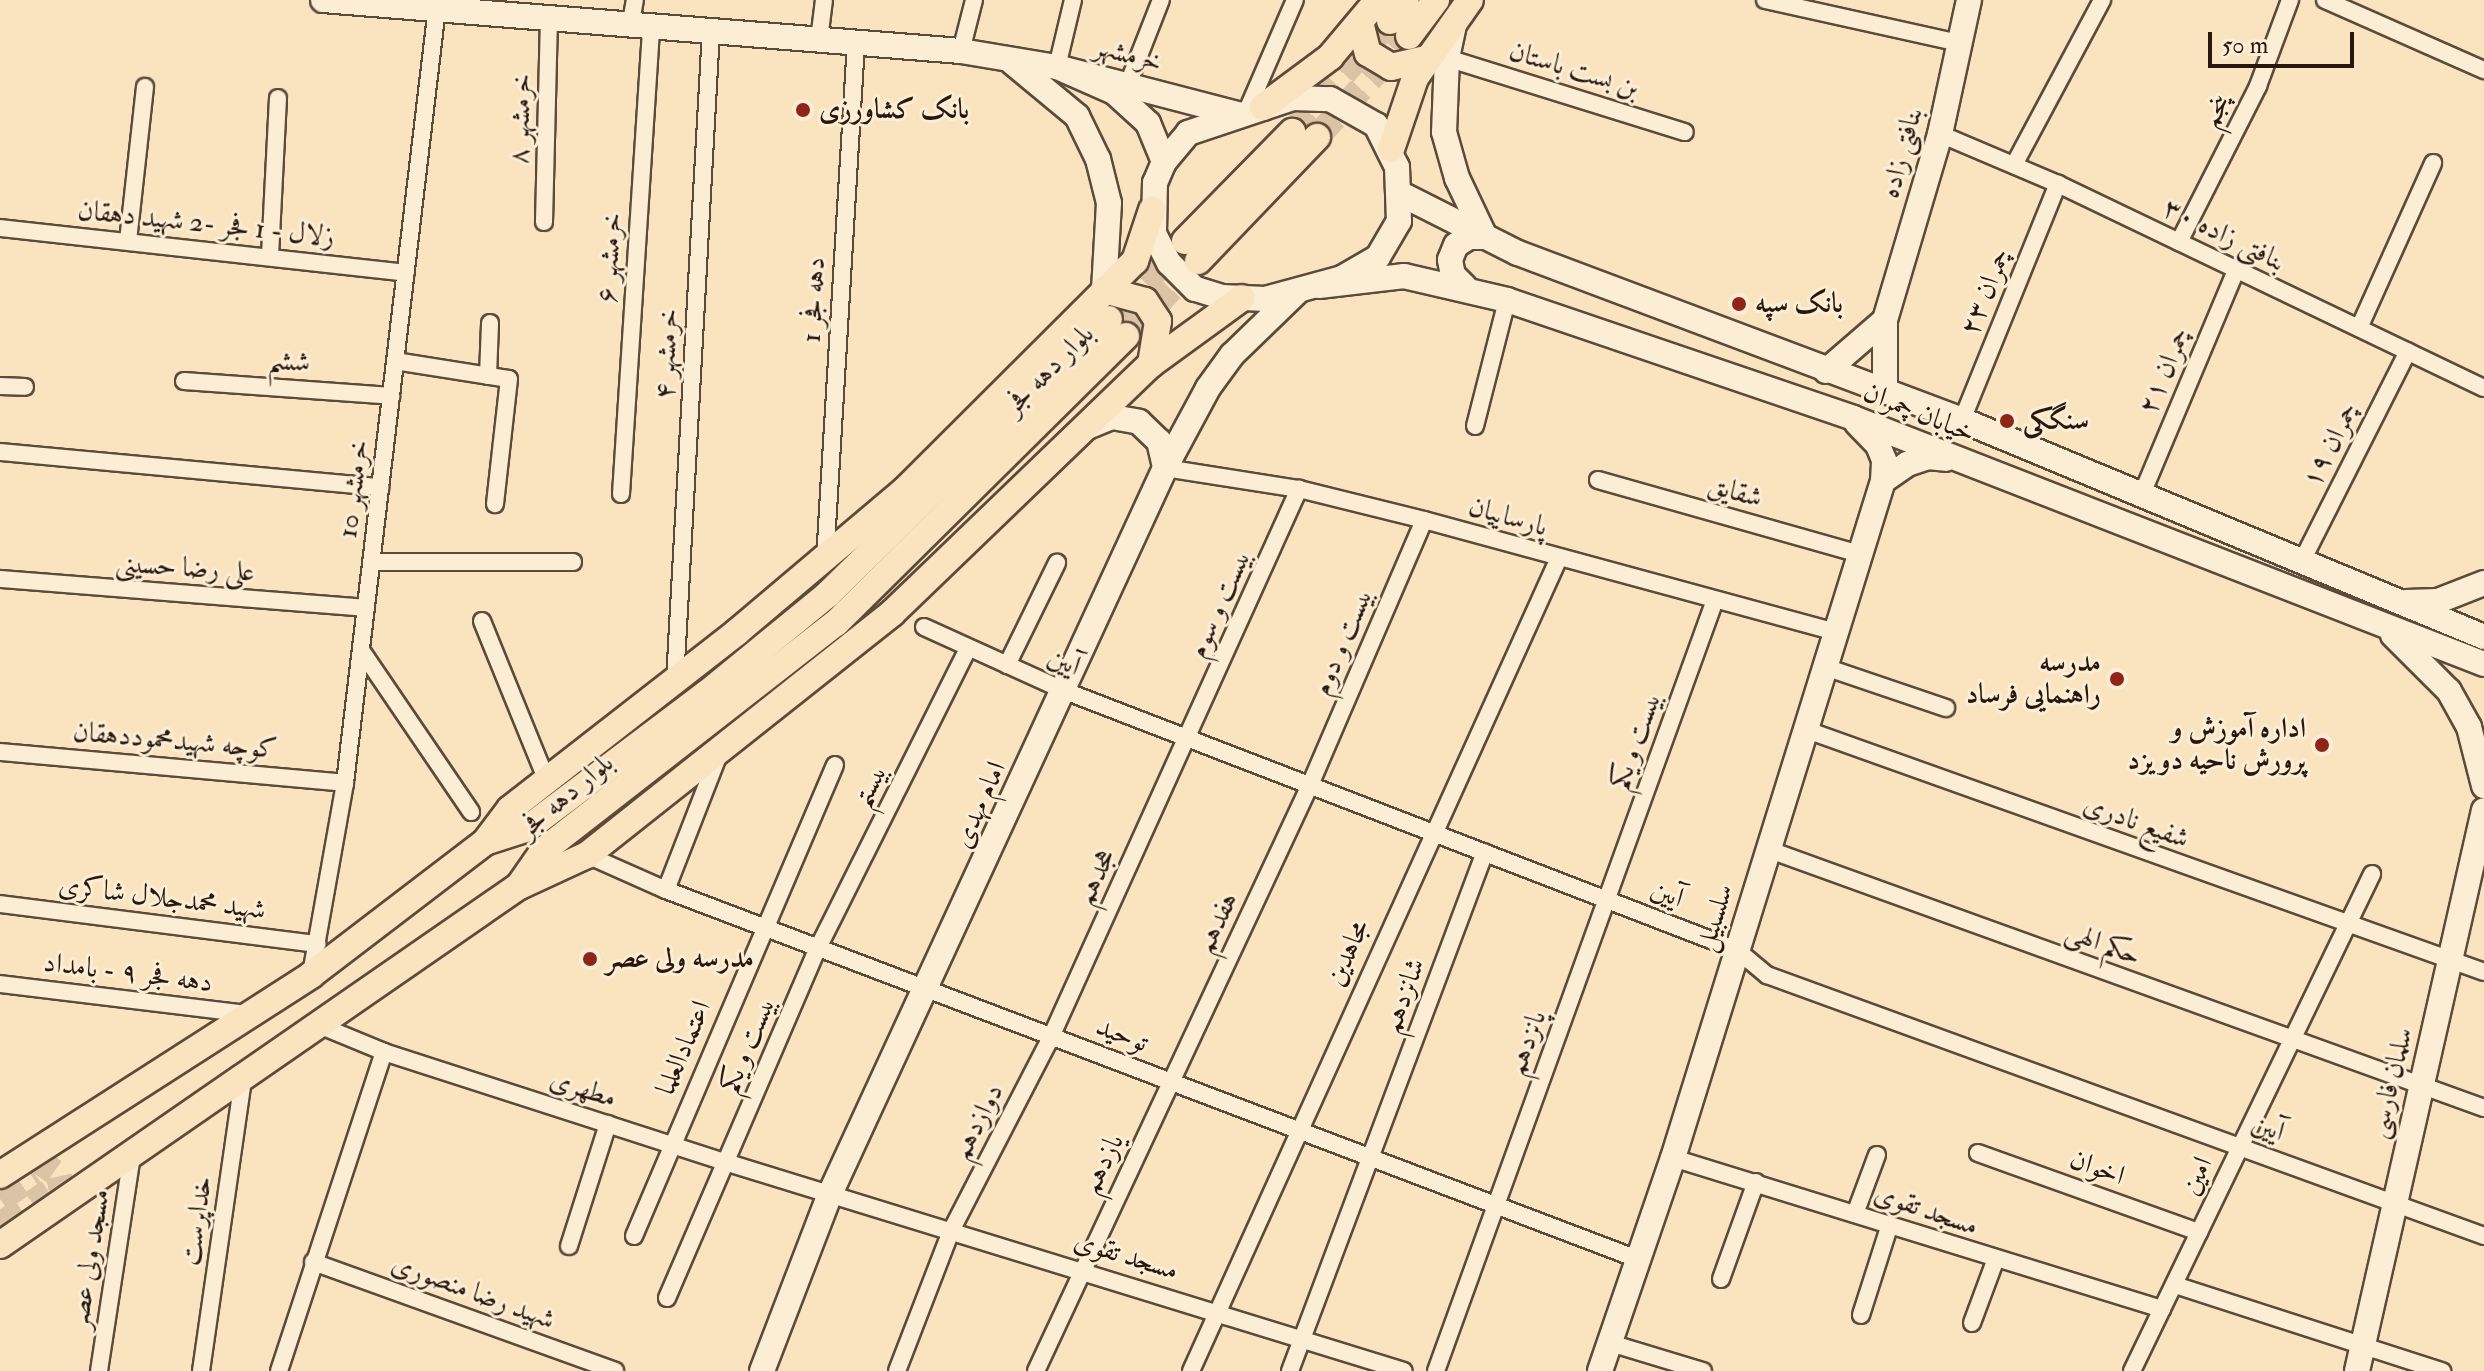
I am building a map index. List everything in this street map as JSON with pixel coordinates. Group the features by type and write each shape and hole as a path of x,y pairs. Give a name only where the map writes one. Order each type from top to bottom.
{"main road":[{"path":"323,0 549,17 639,16 711,30 961,51 1057,67"},
{"path":"1248,111 1330,57 1360,22 1436,0"},
{"name":"بنافتی زاده","path":"1885,391 1885,320 1940,134 1969,0"},
{"path":"1391,149 1463,9"},
{"path":"1360,22 1368,53 1391,67 1436,58"},
{"path":"1005,57 1040,81 1077,116 1098,159 1109,203 1104,290"},
{"path":"1436,58 1444,132 1457,178 1485,237 1469,237 1456,245 1450,260 1453,275 1464,286"},
{"name":"خرمشهر","path":"1057,67 1248,111"},
{"name":"خرمشهر","path":"1057,67 1114,92 1148,123 1164,162"},
{"path":"485,842 510,809 825,560 906,489 1135,261 1164,162 1188,133 1293,98 1330,99 1362,113 1391,149 1399,193 1399,221 1378,257 1308,289 1242,298 1195,289 1169,263 1154,233 1152,210"},
{"path":"1191,251 1305,134"},
{"name":"خیابان چمران","path":"1399,193 1485,237 1826,371 1962,420 2393,602 2484,637"},
{"name":"خیابان چمران","path":"1308,289 1404,276 1464,286 1853,418 2484,664"},
{"name":"امام مهدی","path":"762,1371 830,1194 928,990 1165,468 1216,377 1308,289"},
{"path":"1104,290 1145,301 1158,321 1151,364"},
{"path":"519,886 587,855 892,613 1151,364 1242,298"},
{"path":"1826,371 1885,320"},
{"name":"بلوار دهه فجر","path":"0,1175 311,975 485,842 528,828 828,594 1118,327 836,623 544,850 519,886 321,1026 0,1245"},
{"path":"1087,427 1112,417 1139,422 1159,441 1165,468"},
{"name":"سلسبیل","path":"1600,1371 1673,1158 1822,666 1883,481 1884,460 1878,445 1853,418"},
{"path":"1883,481 1928,457 1955,459"},
{"path":"2288,589 2301,563"},
{"path":"2393,602 2438,601 2484,583"},
{"path":"2382,625 2449,691 2469,727 2484,786"},
{"name":"سلمان فارسی","path":"2357,1371 2393,1200 2423,1085 2483,820"}],"street":[{"path":"819,40 824,0"},
{"path":"961,51 974,0"},
{"path":"1057,67 1073,0"},
{"path":"1128,84 1161,0"},
{"path":"1248,111 1295,0"},
{"path":"1765,0 1959,43"},
{"path":"2014,165 2102,0"},
{"name":"پنجم","path":"2179,242 2258,86 2290,0"},
{"path":"2325,0 2484,70"},
{"name":"خرمشهر 10","path":"311,975 345,783 437,8"},
{"name":"خرمشهر ۶","path":"621,494 639,16"},
{"name":"خرمشهر ۸","path":"544,222 549,17"},
{"name":"خرمشهر ۴","path":"675,681 711,30"},
{"name":"دهه فجر 1","path":"825,560 856,43"},
{"name":"بن بست باستان","path":"1436,58 1685,132"},
{"path":"128,241 145,87"},
{"path":"270,256 278,98"},
{"name":"بنافتی زاده ۳۰","path":"1940,134 2058,184 2484,388"},
{"path":"2359,328 2433,163"},
{"name":"چمران ۲۳","path":"1962,420 2058,184"},
{"name":"زلال - 1 فجر -2 شهید دهقان","path":"0,228 406,273"},
{"name":"چمران ۲۱","path":"2142,494 2236,270"},
{"path":"1475,426 1507,300"},
{"path":"488,376 490,323"},
{"name":"چمران ۱۹","path":"2301,563 2408,351"},
{"path":"395,361 509,379 495,504"},
{"name":"ششم","path":"184,381 391,396"},
{"path":"0,386 25,387"},
{"path":"0,452 380,487"},
{"name":"پارساییان","path":"1165,468 1299,489 1833,631"},
{"name":"شقایق","path":"1598,480 1859,554"},
{"name":"بیست و سوم","path":"1188,739 1299,489"},
{"name":"بیست و دوم","path":"1310,785 1424,520"},
{"name":"مجاهدین","path":"1191,1371 1431,831 1559,558"},
{"path":"371,562 573,562"},
{"path":"1007,665 1057,563"},
{"name":"علی رضا حسینی","path":"0,579 366,608"},
{"name":"بیست و یکم","path":"1607,899 1715,600"},
{"path":"482,621 547,781"},
{"name":"آیین","path":"924,627 1065,691 1737,950 1767,975 2393,1200 2484,1236"},
{"name":"بیستم","path":"818,948 968,648"},
{"path":"361,650 471,812"},
{"path":"1822,666 1946,708"},
{"name":"شفیع نادری","path":"1804,729 2347,926 2484,972"},
{"name":"هجدهم","path":"1051,1037 1188,739"},
{"path":"666,890 720,751"},
{"name":"کوچه شهیدمحموددهقان","path":"0,752 345,783"},
{"name":"اعتمادالعلما","path":"671,1145 835,765"},
{"name":"هفدهم","path":"1171,1082 1310,785"},
{"name":"حکم الهی","path":"1767,849 2484,1108"},
{"name":"شانزدهم","path":"1290,1371 1485,852"},
{"name":"توحید","path":"587,855 666,890 1640,1260"},
{"name":"امین","path":"2132,1371 2372,874"},
{"name":"پانزدهم","path":"1436,1371 1607,899"},
{"name":"شهید محمدجلال شاکری","path":"0,904 317,944"},
{"name":"بیست و یکم","path":"725,1162 818,948"},
{"name":"دهه فجر ۹ - بامداد","path":"0,984 249,1014"},
{"name":"مطهری","path":"321,1026 384,1052 830,1194"},
{"name":"دوازدهم","path":"897,1371 951,1231 1051,1037"},
{"path":"279,1371 384,1052"},
{"name":"خداپرست","path":"201,1371 243,1079"},
{"name":"یازدهم","path":"1036,1371 1081,1268 1171,1082"},
{"path":"569,1246 608,1124"},
{"path":"634,1236 671,1145"},
{"name":"اخوان","path":"1978,1153 2199,1232"},
{"name":"مسجد ولی عصر","path":"99,1371 132,1155"},
{"path":"1855,1214 1877,1155"},
{"name":"مسجد تقوی","path":"1673,1158 1756,1182 1995,1261 2162,1309"},
{"path":"667,1298 725,1162"},
{"path":"1721,1279 1756,1182"},
{"name":"مسجد تقوی","path":"830,1194 1081,1268 1404,1371"},
{"path":"1861,1315 1889,1227"},
{"path":"1972,1323 1995,1261"},
{"name":"شهید رضا منصوری","path":"313,1262 615,1371"},
{"path":"2175,1285 2363,1342 2442,1371"},
{"path":"1610,1343 1703,1371"}],"tunnel":[{"path":"1292,132 1390,21"},
{"path":"1317,137 1409,36"},
{"path":"1117,310 1182,244"},
{"path":"1126,336 1198,261"},
{"path":"0,1199 36,1175 65,1133"},
{"path":"0,1225 49,1192 89,1183"}],"place":[{"name":"بانک کشاورزی","path":"803,110"},
{"name":"بانک سپه","path":"1739,304"},
{"name":"سنگکی","path":"2007,421"},
{"name":"مدرسه راهنمایی فرساد","path":"2117,679"},
{"name":"اداره آموزش و پرورش ناحیه دو یزد","path":"2322,745"},
{"name":"مدرسه ولی عصر","path":"590,959"}]}
